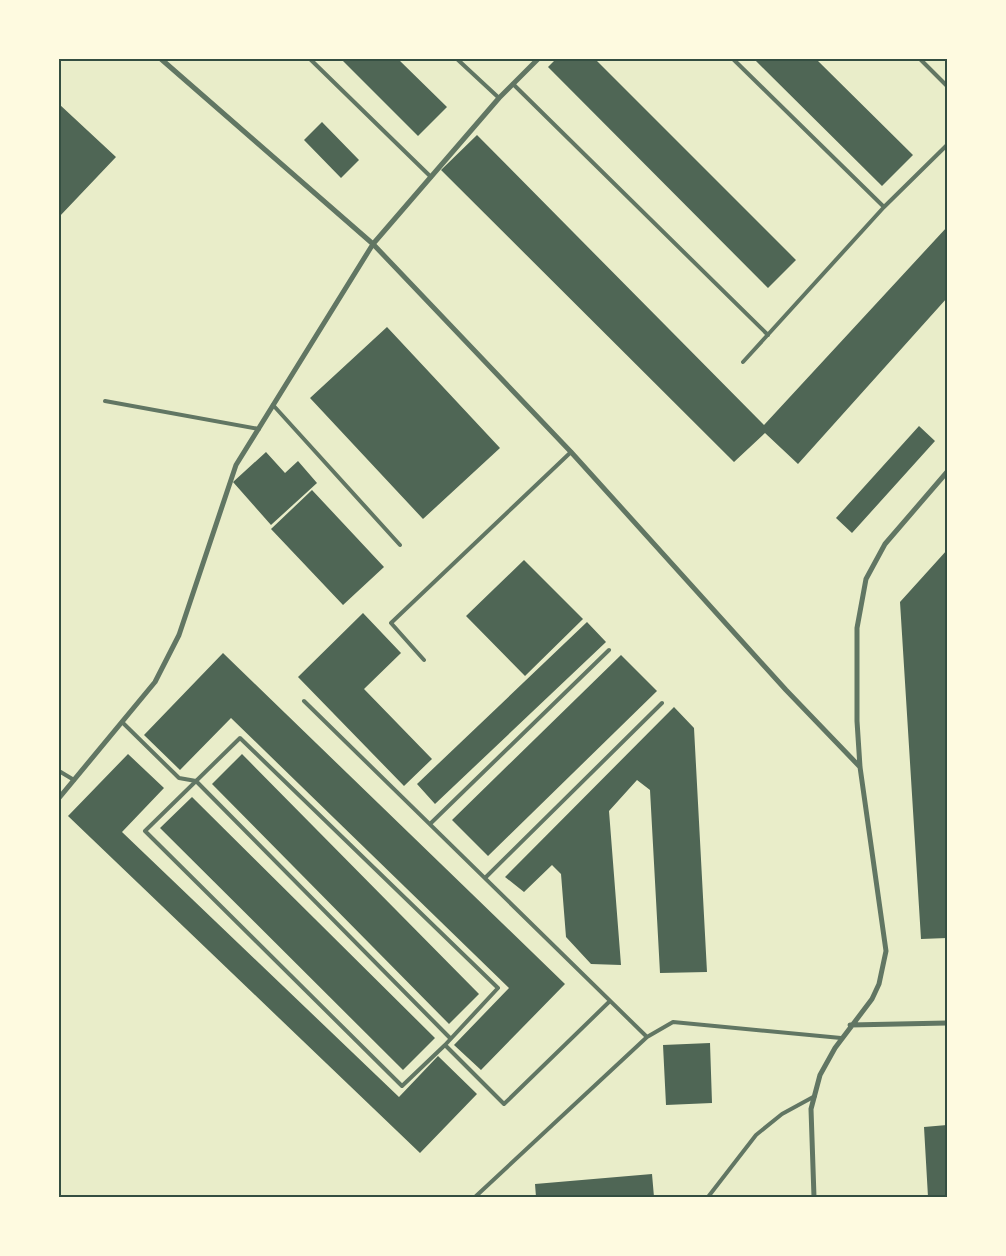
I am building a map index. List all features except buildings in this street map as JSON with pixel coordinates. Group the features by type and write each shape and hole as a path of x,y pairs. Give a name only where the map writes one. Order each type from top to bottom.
{"street":[{"path":"161,59 373,244 571,452 786,690 860,767"},
{"path":"59,798 156,682 178,634 236,466 373,244 499,98 538,59"},
{"path":"814,1197 811,1109 820,1075 841,1038 872,999 879,984 886,951 860,767 857,721 858,628 866,579 885,544 947,472"},
{"path":"850,1025 947,1023"}],"lane":[{"path":"310,59 431,177"},
{"path":"457,59 499,98"},
{"path":"733,59 884,207"},
{"path":"920,59 947,86"},
{"path":"513,84 768,334"},
{"path":"743,362 884,207 947,145"},
{"path":"105,401 259,429"},
{"path":"273,405 400,545"},
{"path":"424,660 391,623 571,452"},
{"path":"430,824 610,650"},
{"path":"304,701 647,1037"},
{"path":"484,878 662,703"},
{"path":"122,722 179,778 196,782 450,1038"},
{"path":"240,738 498,988 445,1045 402,1086 146,831 196,782 240,738"},
{"path":"59,771 74,780"},
{"path":"445,1045 504,1104 610,1001"},
{"path":"475,1197 647,1037 674,1022 841,1038"},
{"path":"708,1197 756,1135 782,1114 815,1096"}]}
